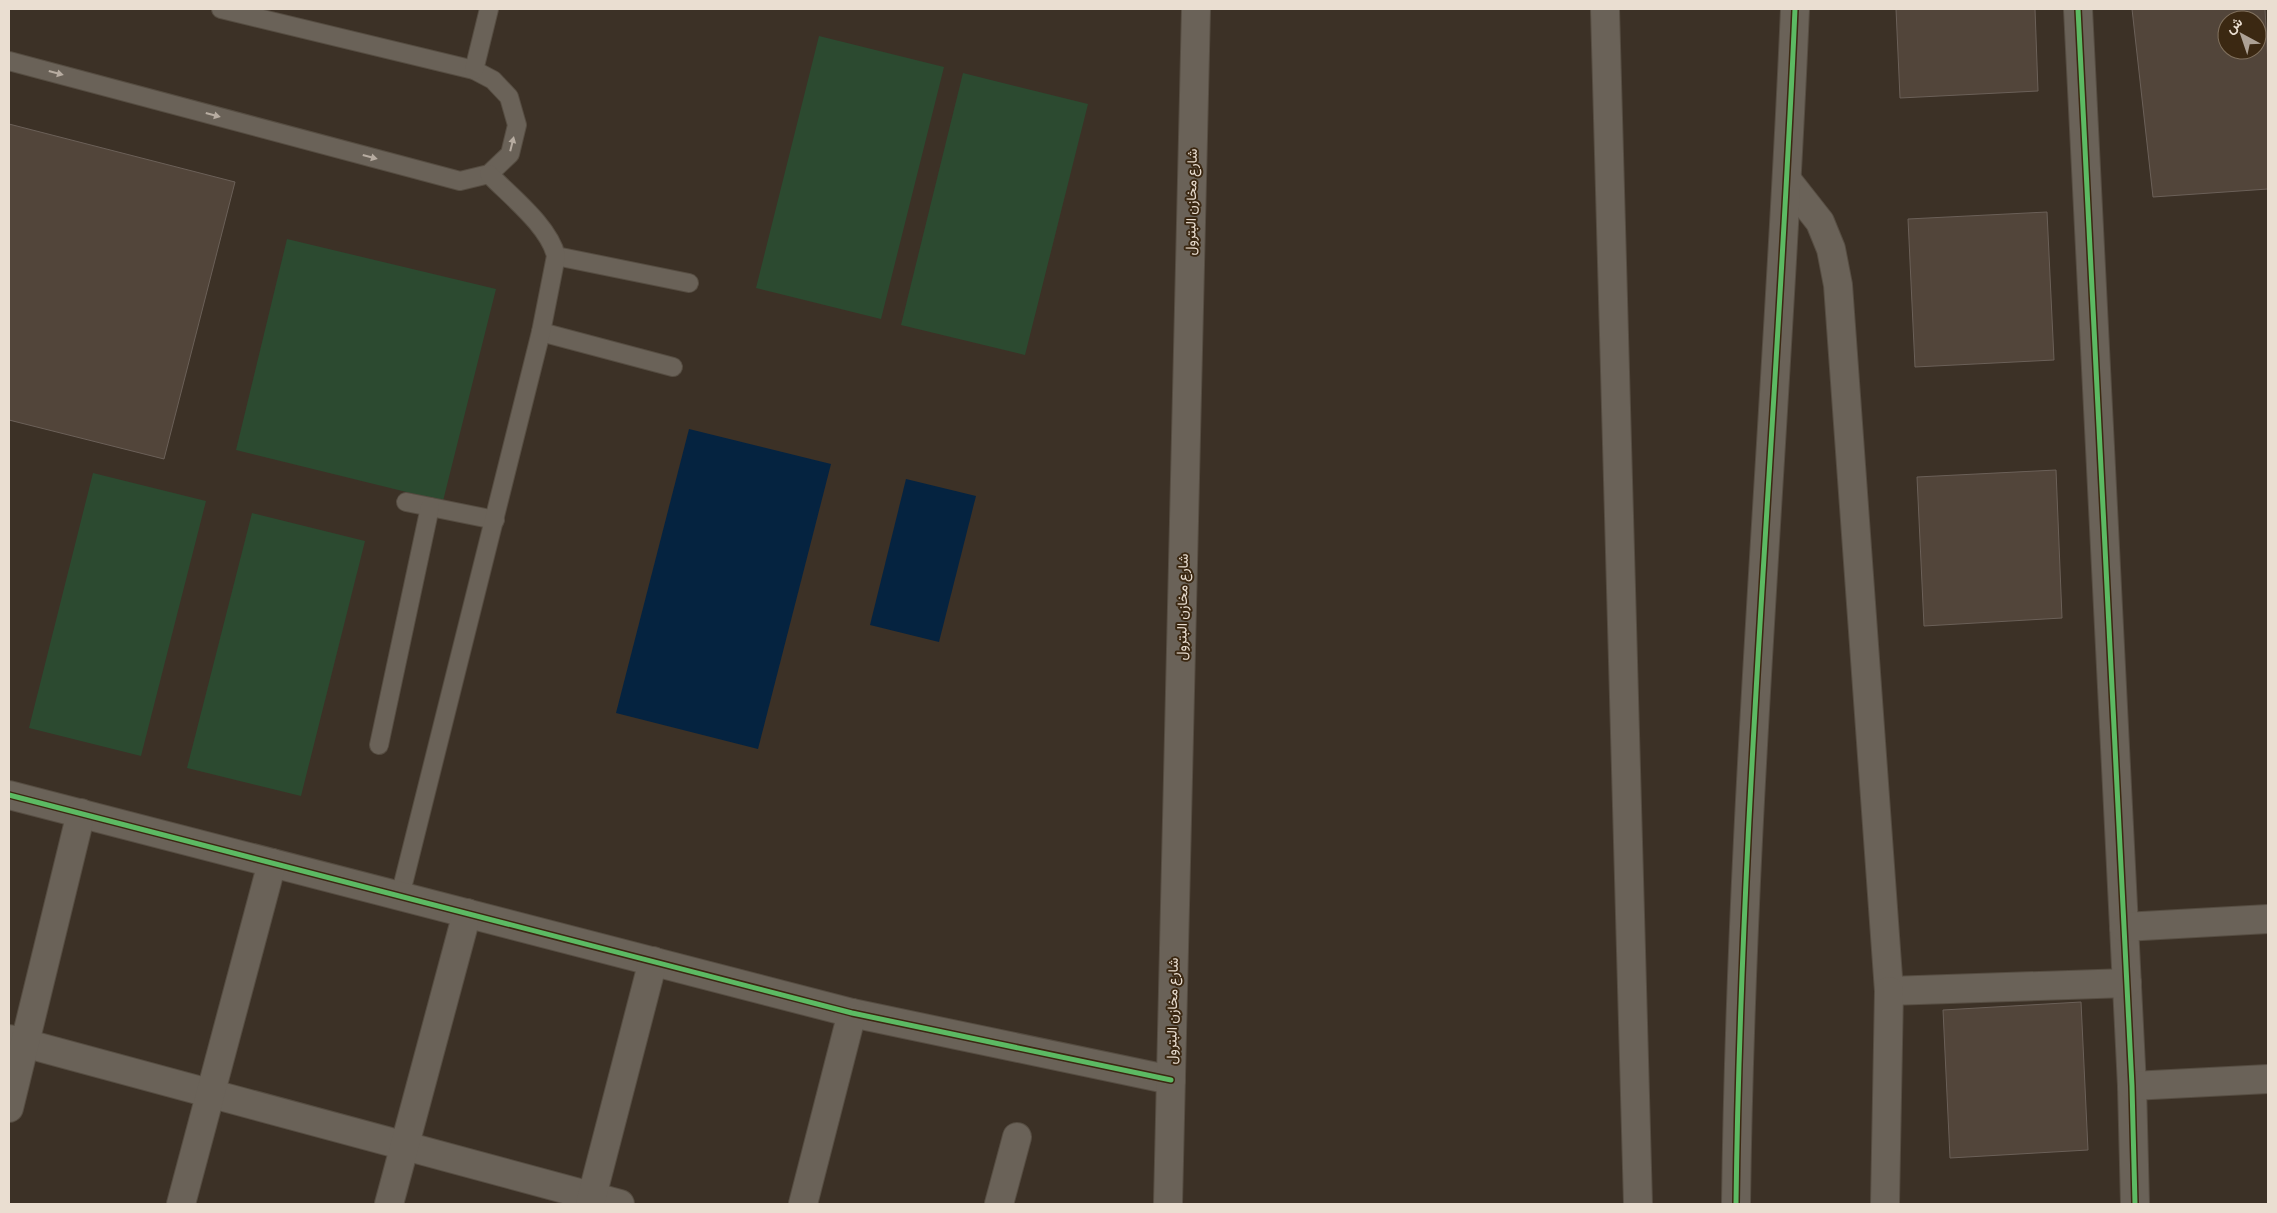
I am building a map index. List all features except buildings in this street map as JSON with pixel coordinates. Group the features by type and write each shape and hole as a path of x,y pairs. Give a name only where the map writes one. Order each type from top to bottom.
{"street":[{"name":"شارع مخازن البترول","path":"1168,1204 1196,9"},
{"path":"1605,9 1638,1204"},
{"path":"1736,1204 1738,1064 1749,805 1787,180 1795,9"},
{"path":"2078,9 2132,1086 2135,1204"},
{"path":"1787,180 1820,222 1831,250 1838,285 1889,990 1885,1204"},
{"path":"9,795 852,1012 1171,1080"},
{"path":"9,1108 17,1042 81,814"},
{"path":"181,1204 272,863"},
{"path":"389,1204 467,913"},
{"path":"2124,927 2268,919"},
{"path":"591,1200 653,961"},
{"path":"1889,990 2127,983"},
{"path":"803,1204 852,1012"},
{"path":"17,1042 591,1200 620,1204"},
{"path":"2132,1086 2268,1079"},
{"path":"999,1204 1017,1137"}],"lane":[{"path":"9,61 460,181 489,174 510,154 517,125 509,97 493,80 474,70 221,9"},
{"path":"474,70 489,9"},
{"path":"400,896 541,332 556,256 554,246 544,231 489,174"},
{"path":"556,256 689,283"},
{"path":"541,332 673,367"},
{"path":"406,502 495,520"},
{"path":"379,745 430,507"}],"green space":[{"path":"819,36 944,67 881,319 756,288"},
{"path":"963,73 1088,104 1025,355 901,325"},
{"path":"287,239 496,289 443,501 236,450"},
{"path":"93,473 206,501 141,756 29,728"},
{"path":"252,513 365,541 301,796 187,768"}],"water":[{"path":"689,429 831,464 758,749 616,713"},
{"path":"906,479 976,496 939,642 870,625"}],"cycle path":[{"path":"1736,1204 1739,1054 1752,755 1788,158 1795,9"},
{"path":"2078,9 2132,1086 2135,1204"},
{"path":"9,795 852,1013 1171,1080"}]}
